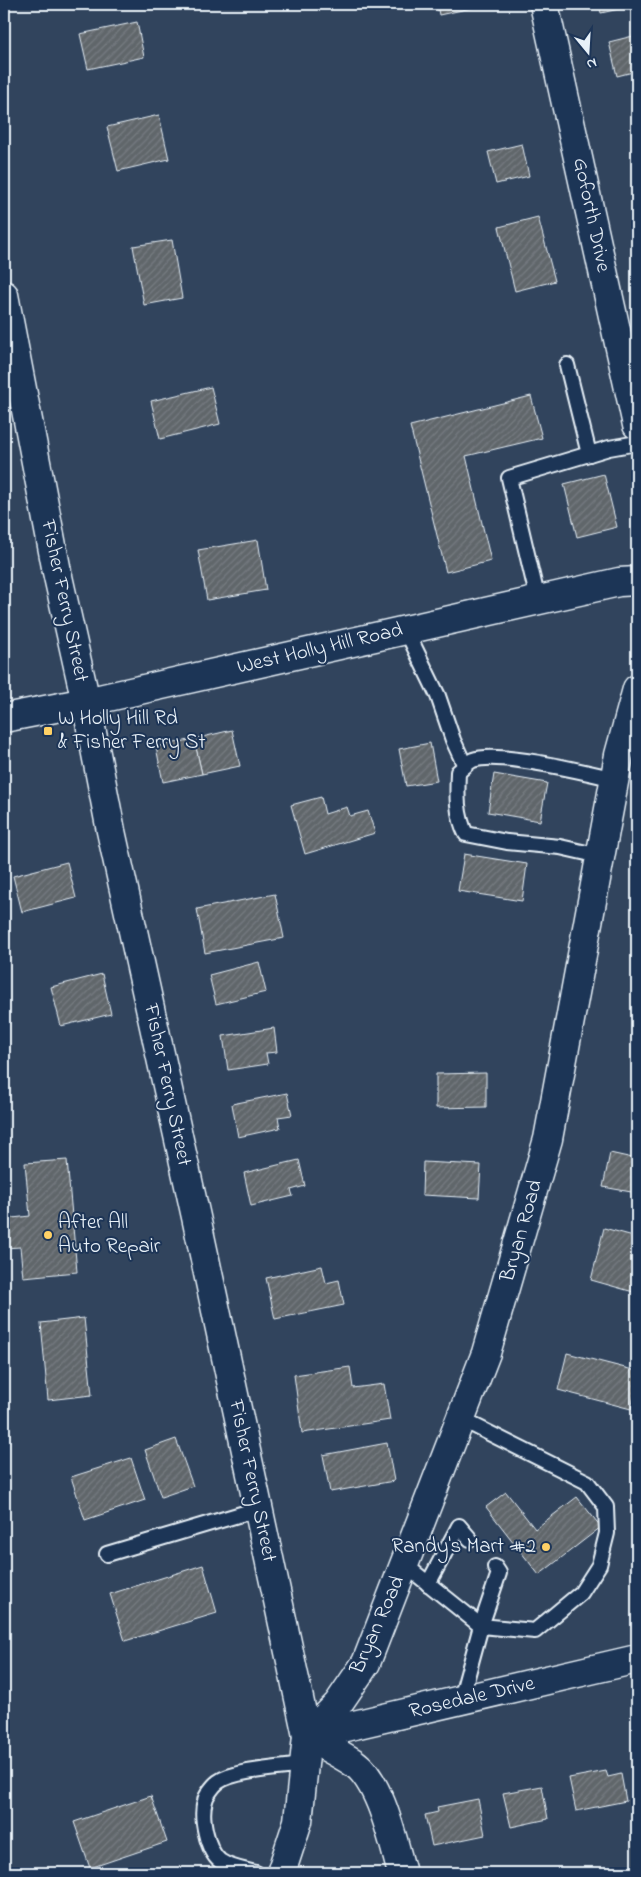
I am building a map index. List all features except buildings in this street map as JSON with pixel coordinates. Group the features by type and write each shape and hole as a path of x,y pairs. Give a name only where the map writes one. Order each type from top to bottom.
{"street":[{"name":"Goforth Drive","path":"544,4 637,425"},
{"name":"Fisher Ferry Street","path":"4,295 9,351 307,1736 298,1821 281,1873"},
{"name":"West Holly Hill Road","path":"4,718 86,702 619,582 637,581"},
{"name":"Bryan Road","path":"307,1736 338,1704 366,1663 486,1354 548,1140 619,755 637,690"},
{"name":"Rosedale Drive","path":"307,1736 637,1660"},
{"path":"307,1736 355,1763 367,1775 378,1796 402,1873"}],"lane":[{"path":"567,366 589,454"},
{"path":"538,600 509,478 609,448 637,444"},
{"path":"406,630 438,696 453,740 465,766"},
{"path":"600,856 560,847 506,842 466,834 461,824 456,802 458,772 472,760 490,757 547,765 615,779"},
{"path":"405,1565 481,1626 535,1631 581,1593 599,1564 607,1533 606,1507 587,1482 461,1419"},
{"path":"107,1554 258,1509"},
{"path":"428,1584 459,1526 470,1539"},
{"path":"461,1699 481,1626 499,1573 495,1567"},
{"path":"256,1873 222,1862 214,1856 208,1843 204,1822 205,1800 217,1783 228,1776 304,1765"}],"place":[{"name":"W Holly Hill Rd & Fisher Ferry St","path":"48,731"},
{"name":"After All Auto Repair","path":"48,1235"},
{"name":"Randy's Mart #2","path":"546,1547"}]}
